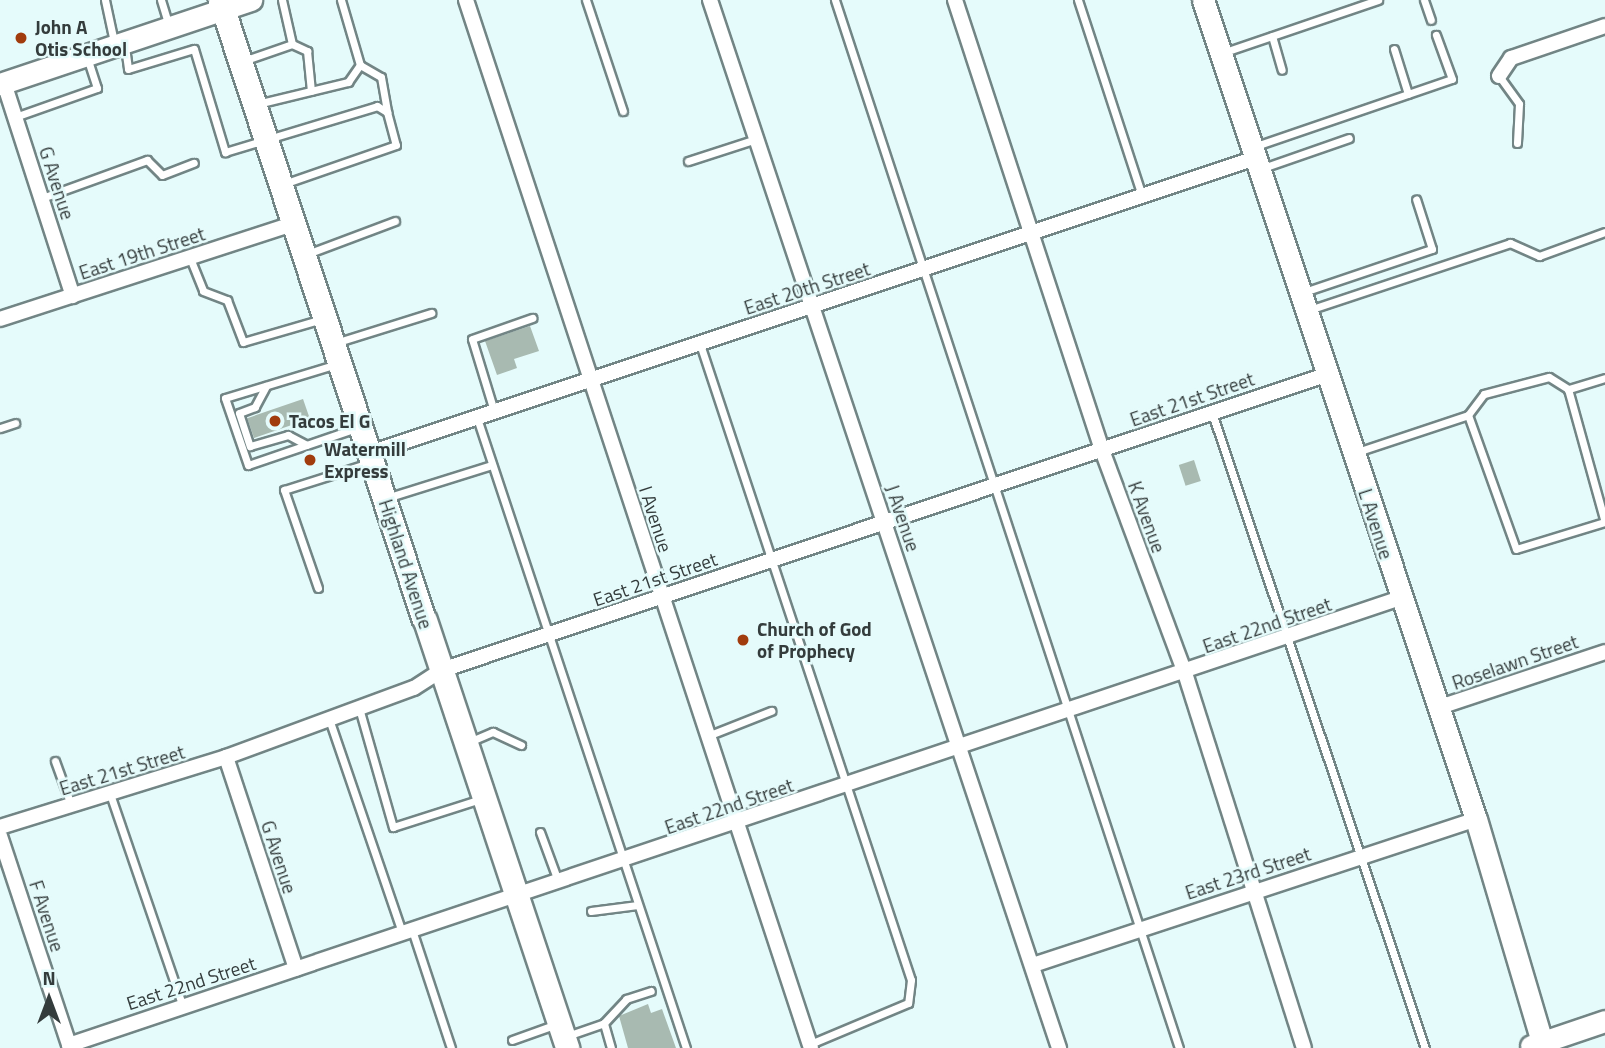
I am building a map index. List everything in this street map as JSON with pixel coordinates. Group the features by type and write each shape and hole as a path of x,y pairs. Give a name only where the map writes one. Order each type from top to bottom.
{"main road":[{"name":"Highland Avenue","path":"221,5 296,223 563,1036"}],"street":[{"path":"2,83 169,27 221,5 251,0"},
{"name":"J Avenue","path":"710,0 961,746 1059,1048"},
{"name":"K Avenue","path":"956,0 1102,450 1185,673 1252,892 1304,1048"},
{"name":"L Avenue","path":"1203,0 1325,374 1476,819 1535,1046"},
{"name":"I Avenue","path":"469,1 661,597 740,823 807,1047"},
{"path":"1499,76 1511,58 1605,26"},
{"name":"G Avenue","path":"2,83 74,296"},
{"name":"East 20th Street","path":"372,458 476,417 920,272 1256,158"},
{"name":"East 19th Street","path":"0,319 296,223"},
{"name":"East 21st Street","path":"0,827 226,757 359,708 442,670 1325,374"},
{"name":"East 22nd Street","path":"70,1046 515,894 740,823 1400,598"},
{"name":"Roselawn Street","path":"1437,708 1605,652"},
{"name":"G Avenue","path":"226,757 296,969"},
{"name":"East 23rd Street","path":"1033,965 1476,819"},
{"name":"F Avenue","path":"0,836 70,1046"},
{"path":"1535,1046 1605,1021"}],"lane":[{"path":"105,0 128,69 194,49 225,152 267,137 377,106 387,112"},
{"path":"161,0 169,27"},
{"path":"282,0 292,44"},
{"path":"283,184 396,145 381,77 360,65 341,0"},
{"path":"586,0 623,111"},
{"path":"835,0 920,272 1179,1048"},
{"path":"1078,0 1142,196"},
{"path":"1221,54 1378,0"},
{"path":"1424,0 1430,20"},
{"path":"1256,158 1408,94 1452,79 1436,34"},
{"path":"1272,36 1282,70"},
{"path":"241,62 292,44 307,51 311,90"},
{"path":"1394,49 1408,94"},
{"path":"15,117 97,88 86,55"},
{"path":"256,105 348,82 360,65"},
{"path":"1499,76 1518,104 1517,143"},
{"path":"1256,158 1349,138"},
{"path":"688,161 756,139"},
{"path":"41,198 147,160 162,175 194,163"},
{"path":"1303,302 1432,249 1416,199"},
{"path":"306,254 396,221"},
{"path":"1303,302 1510,243 1539,256 1605,232"},
{"path":"190,257 204,291 226,300 243,342 326,317"},
{"path":"362,426 248,465 225,398 266,386 431,313"},
{"path":"494,411 472,339 532,318"},
{"path":"699,344 911,990 908,1003 807,1047"},
{"path":"1353,453 1468,415 1484,394 1549,377 1568,389 1605,522 1516,549 1468,415"},
{"path":"1568,389 1605,378"},
{"path":"266,386 255,407 239,413 250,446 288,435 306,445"},
{"path":"1212,412 1290,637 1358,858 1425,1048"},
{"path":"476,417 546,636 686,1048"},
{"path":"0,428 15,423"},
{"path":"318,588 284,490 372,458"},
{"path":"385,498 492,465"},
{"path":"359,708 393,827 483,799"},
{"path":"710,735 771,711"},
{"path":"329,718 451,1048"},
{"path":"465,744 493,732 522,745"},
{"path":"55,761 72,806"},
{"path":"110,794 183,1007"},
{"path":"540,832 558,881"},
{"path":"592,911 638,905"},
{"path":"512,1040 563,1036 604,1023 626,999 651,991"},
{"path":"604,1023 611,1048"}],"building":[{"path":"530,326 539,351 514,359 517,368 497,375 485,341"},
{"name":"Tacos El G","path":"303,399 310,419 254,438 247,418"},
{"path":"1194,460 1201,481 1186,486 1179,465"},
{"path":"648,1004 651,1013 662,1009 676,1048 628,1048 619,1016"}],"place":[{"name":"John A Otis School","path":"21,38"},
{"name":"Tacos El G","path":"275,421"},
{"name":"Watermill Express","path":"310,460"},
{"name":"Church of God of Prophecy","path":"743,640"}]}
